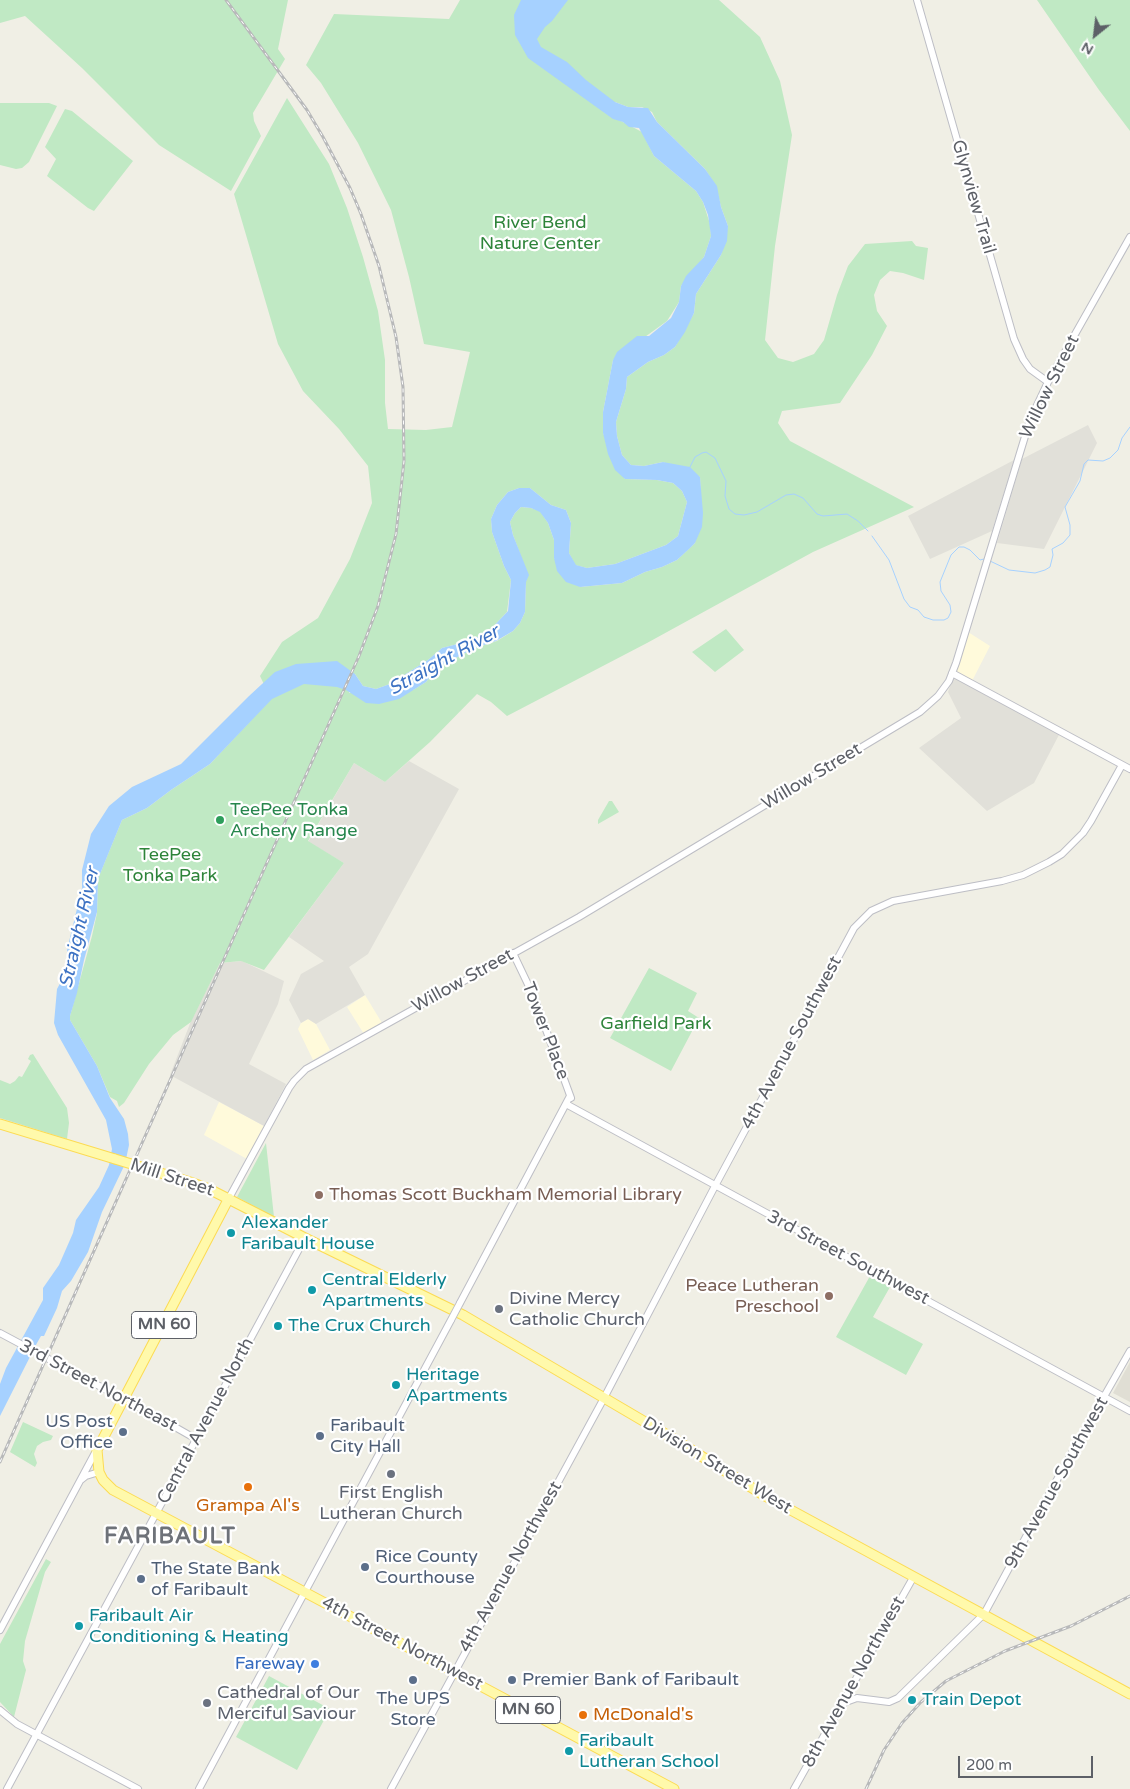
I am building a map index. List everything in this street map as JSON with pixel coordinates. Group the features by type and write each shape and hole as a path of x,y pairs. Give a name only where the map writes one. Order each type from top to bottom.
{"main road":[{"name":"Mill Street","path":"0,1124 209,1189 305,1238"},
{"name":"MN 60","path":"97,1450 229,1198"},
{"name":"Division Street West","path":"305,1238 463,1315 765,1496 1130,1694"},
{"path":"97,1450 99,1472"},
{"name":"MN 60","path":"99,1472 103,1480 113,1490 156,1513"},
{"name":"4th Street Northwest","path":"156,1513 674,1789"}],"street":[{"name":"Glynview Trail","path":"917,0 998,287 1018,350 1030,369 1048,382"},
{"name":"Willow Street","path":"229,1198 289,1088 306,1069 579,917 920,712 938,696 952,673 1025,432 1048,382 1130,237"},
{"path":"952,673 1130,769"},
{"name":"4th Avenue Southwest","path":"604,1398 715,1186 854,928 871,911 893,901 1002,881 1036,869 1062,854 1083,833 1091,821 1122,764"},
{"name":"Tower Place","path":"513,953 534,997 575,1109"},
{"path":"200,1789 570,1096"},
{"name":"3rd Street Southwest","path":"566,1104 1130,1411"},
{"name":"Central Avenue North","path":"8,1789 305,1238"},
{"name":"3rd Street Northeast","path":"0,1333 196,1439"},
{"name":"9th Avenue Southwest","path":"868,1699 889,1702 898,1698 984,1614 1130,1351"},
{"name":"4th Avenue Northwest","path":"391,1789 604,1398"},
{"path":"0,1630 78,1482 97,1450"},
{"path":"78,1482 86,1476 99,1472"},
{"name":"8th Avenue Northwest","path":"794,1789 914,1576"},
{"path":"849,1692 868,1699"},
{"path":"839,1707 854,1698 868,1699"},
{"path":"0,1710 11,1721 138,1789"}],"shaded area":[{"path":"1088,425 1097,443 1044,549 997,543 1022,459"},
{"path":"1014,460 992,531 930,559 908,516"},
{"path":"968,632 990,646 972,681 955,671"},
{"path":"955,671 1062,729 1034,783 987,811 919,748 961,718 948,692"},
{"path":"409,761 459,789 368,954 349,967 365,995 316,1024 308,1019 301,1023 289,1000 301,974 324,961 289,937 344,863 308,842 354,763 385,782"},
{"path":"242,961 284,981 278,1004 249,1064 286,1084 264,1126 170,1075 191,1021 220,963"},
{"path":"365,995 382,1023 364,1034 347,1007"},
{"path":"308,1019 316,1024 330,1050 313,1060 298,1029 301,1023"},
{"path":"219,1102 264,1126 247,1159 204,1135"},
{"path":"1130,1362 1130,1402 1113,1393"}],"green space":[{"path":"0,0 288,0 278,49 285,59 253,113 254,121 261,136 231,191 159,145 82,68 25,16 0,23"},
{"path":"460,0 719,0 760,37 780,81 792,135 775,246 765,340 778,358 793,362 814,354 824,340 837,295 848,266 865,244 912,241 916,246 928,248 924,280 890,271 880,280 874,295 877,311 887,326 872,355 840,403 782,411 778,423 790,441 914,507 813,552 647,643 507,716 491,702 477,694 430,742 385,782 354,763 308,841 344,863 264,970 241,961 220,963 191,1022 173,1035 149,1064 124,1103 119,1107 117,1101 110,1097 97,1066 70,1020 70,1016 97,913 98,879 122,820 147,808 210,764 271,699 260,676 282,642 318,618 350,559 372,503 368,466 339,429 303,391 278,344 234,194 287,98 329,164 347,208 363,257 378,311 385,360 385,403 388,429 426,430 452,427 470,352 424,344 391,210 358,143 321,83 306,65 334,14 449,19","holes":["615,102 628,107 642,107 652,112 657,122 705,169 716,186 728,226 721,255 696,294 694,313 675,347 664,355 648,362 627,377 626,389 616,422 617,436 622,455 631,465 644,466 663,462 700,477 701,501 695,543 677,560 622,583 580,587 554,558 554,540 548,523 540,511 521,507 510,522 528,575 526,581 525,612 520,623 513,631 497,641 475,648 438,667 426,682 413,690 349,693 355,674 363,686 376,689 390,684 428,660 442,648 469,641 488,632 507,612 511,580 492,532 491,519 497,505 508,492 519,488 530,488 551,505 566,510 571,523 569,553 575,565 587,568 615,564 666,545 678,536 687,502 682,491 673,483 657,480 625,479 603,433 603,412 613,360 667,321 679,302 681,286 704,257 711,236 710,224 703,202 696,191 654,156 642,132 604,112"]},
{"path":"1037,0 1130,0 1130,131 1099,90"},
{"path":"0,103 49,103 57,106 29,162 22,168 16,169 0,165"},
{"path":"65,109 72,111 133,161 94,211 47,176 56,159 45,147"},
{"path":"726,629 744,650 715,672 692,652"},
{"path":"609,801 612,801 619,812 598,824 598,820"},
{"name":"Garfield Park","path":"649,968 697,993 688,1011 699,1018 671,1071 610,1038"},
{"path":"33,1054 67,1108 69,1123 67,1139 0,1118 0,1080 10,1084 19,1076 22,1077 31,1061 28,1059"},
{"path":"266,1143 274,1217 237,1197"},
{"path":"870,1276 890,1287 873,1317 923,1344 906,1375 836,1337"},
{"path":"23,1422 53,1436 51,1440 37,1446 34,1454 37,1463 35,1467 10,1452"},
{"path":"46,1559 51,1562 45,1572 25,1641 23,1661 26,1670 14,1717 0,1702 0,1644"},
{"path":"269,1676 330,1709 297,1770 236,1737"}],"water":[{"name":"Straight River","path":"521,0 568,0 537,39 541,47 567,62 586,80 615,102 628,107 648,108 657,122 705,169 717,186 721,207 728,226 727,241 721,255 696,294 694,313 675,347 664,355 648,362 627,377 626,389 616,422 617,436 622,455 631,465 644,466 663,462 690,467 700,477 703,513 702,527 695,543 677,560 622,583 580,587 566,582 557,571 554,558 554,540 548,523 540,512 531,508 521,507 510,522 513,535 529,575 526,582 525,612 520,623 513,631 496,641 475,648 438,667 426,682 399,699 379,704 366,703 346,690 337,687 304,684 272,699 210,764 147,808 122,820 98,879 97,912 70,1020 97,1066 110,1098 124,1119 129,1145 125,1164 102,1212 88,1252 71,1281 62,1291 57,1308 44,1336 41,1336 37,1343 0,1416 0,1384 6,1368 43,1300 43,1288 59,1265 73,1233 76,1220 99,1187 109,1165 112,1149 106,1120 58,1035 54,1023 57,989 65,974 69,960 67,950 82,888 82,870 91,834 109,806 132,787 181,764 275,672 296,664 337,661 355,674 363,686 376,689 390,684 428,660 442,648 469,641 488,632 508,611 511,580 492,532 491,519 497,505 508,492 519,488 530,488 551,505 566,510 571,523 569,553 576,565 587,568 615,564 666,545 678,536 687,502 682,491 673,483 657,480 625,479 615,470 608,454 603,433 603,412 613,360 617,352 637,336 649,336 671,318 679,302 681,286 686,276 704,257 711,236 708,215 696,191 654,156 639,128 629,127 623,122 613,119 528,58 515,35 514,15"}],"waterway":[{"path":"990,561 1009,570 1035,573 1050,567 1053,555 1052,549 1063,543 1070,535 1070,525 1065,507 1080,481 1084,464 1088,460 1103,461 1110,458 1118,450 1122,438 1130,427"},
{"path":"690,467 695,457 702,453 706,452 715,458 726,481 725,496 729,509 735,514 744,515 757,512 786,495 794,494 803,498 817,514 823,516 847,514 868,531"},
{"path":"872,536 889,560 904,599 910,607 918,610 924,617 933,620 944,620 948,618 951,612 950,605 941,591 940,582 951,555 959,547 964,547 980,560 984,559"}],"railway":[{"path":"0,1462 359,656 378,606 396,534 404,461 403,387 396,337 379,266 350,188 323,137 307,110 226,0"},
{"path":"866,1789 884,1750 902,1723 921,1702 946,1681 1005,1651 1071,1626 1130,1596"}],"place":[{"name":"TeePee Tonka Archery Range","path":"220,820"},
{"name":"Thomas Scott Buckham Memorial Library","path":"319,1195"},
{"name":"Alexander Faribault House","path":"231,1233"},
{"name":"Central Elderly Apartments","path":"312,1290"},
{"name":"Peace Lutheran Preschool","path":"829,1296"},
{"name":"Divine Mercy Catholic Church","path":"499,1309"},
{"name":"The Crux Church","path":"278,1326"},
{"name":"Heritage Apartments","path":"396,1385"},
{"name":"US Post Office","path":"123,1432"},
{"name":"Faribault City Hall","path":"320,1436"},
{"name":"First English Lutheran Church","path":"391,1474"},
{"name":"Grampa Al's","path":"248,1487"},
{"name":"Rice County Courthouse","path":"365,1567"},
{"name":"The State Bank of Faribault","path":"141,1579"},
{"name":"Faribault Air Conditioning & Heating","path":"79,1626"},
{"name":"Fareway","path":"315,1664"},
{"name":"The UPS Store","path":"413,1680"},
{"name":"Premier Bank of Faribault","path":"512,1680"},
{"name":"Train Depot","path":"912,1700"},
{"name":"Cathedral of Our Merciful Saviour","path":"207,1703"},
{"name":"McDonald's","path":"583,1715"},
{"name":"Faribault Lutheran School","path":"569,1751"}],"district":[{"name":"FARIBAULT","path":"170,1537"}],"park label":[{"name":"River Bend Nature Center","path":"540,233"},
{"name":"TeePee Tonka Park","path":"170,865"}]}
